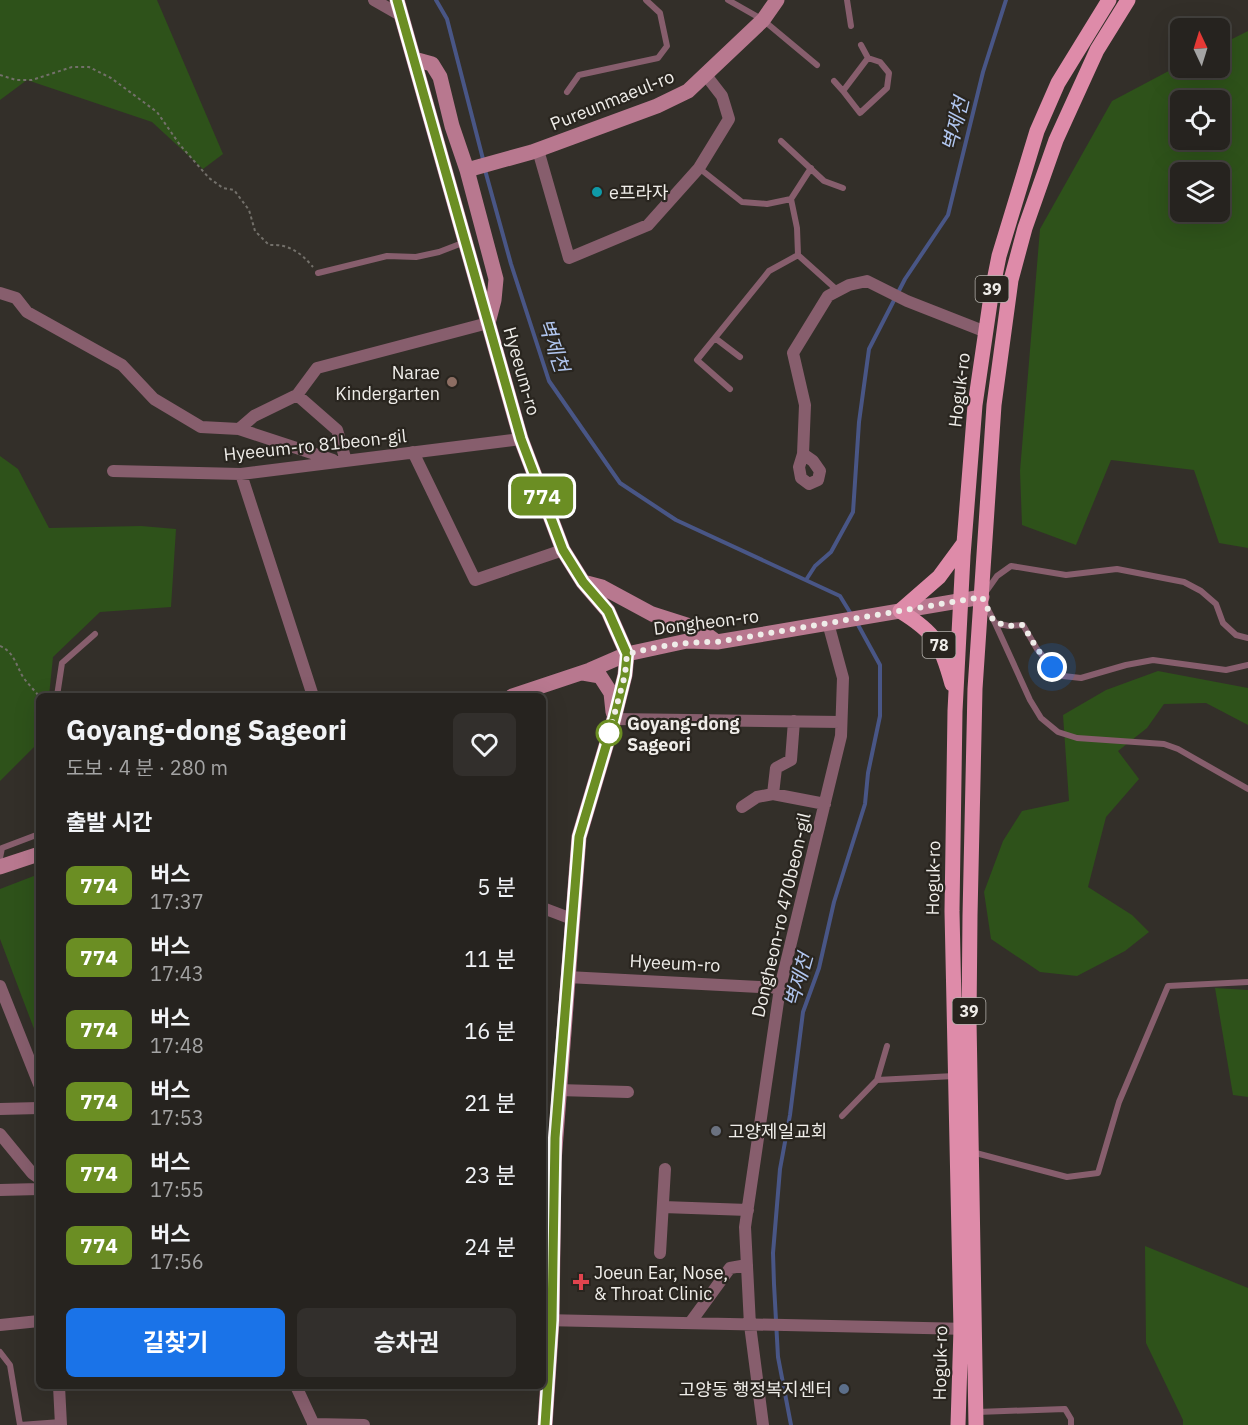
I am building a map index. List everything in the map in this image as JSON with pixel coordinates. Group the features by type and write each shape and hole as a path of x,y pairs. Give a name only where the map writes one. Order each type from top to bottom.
{"main road":[{"name":"Hyeeum-ro","path":"397,0 521,439 563,550 583,582 608,611 627,654"},
{"name":"Pureunmaeul-ro","path":"471,169 535,151 657,106 688,91 763,20 777,0"},
{"name":"Hoguk-ro","path":"976,1418 968,1329 954,1076 952,911 956,695 964,543 975,405 999,256 1037,130 1058,83 1109,0"},
{"name":"Hoguk-ro","path":"958,1425 968,1329 972,1152 969,1020 970,916 975,689 994,405 1011,280 1025,228 1056,140 1097,50 1128,0"},
{"path":"414,59 432,64 440,77 452,126 471,169 496,279 488,323"},
{"path":"900,611 939,577 964,543"},
{"path":"583,582 602,587 652,614 699,629 717,642"},
{"name":"78","path":"834,622 982,597"},
{"name":"78","path":"900,611 925,628 936,639 944,656 956,695"},
{"name":"Dongheon-ro","path":"521,693 583,673 627,654 663,645 687,641 717,642 834,622"},
{"path":"546,1372 548,1162 558,1090 579,837 614,719 625,675 627,654"},
{"path":"583,673 600,676 606,684 612,693 614,719"},
{"path":"0,867 36,855"},
{"path":"545,1425 546,1389"}],"street":[{"path":"374,0 402,16"},
{"path":"535,151 569,258 648,225 699,168 729,119 722,96 705,74"},
{"name":"Hoguk-ro","path":"837,290 867,281 907,301 986,332"},
{"path":"802,454 805,405 793,353 828,296 837,290"},
{"path":"0,293 16,298 27,312 122,365 154,399 201,427 239,429 342,461 338,430 297,395"},
{"path":"239,429 254,416 297,395 317,368 488,323"},
{"name":"Hyeeum-ro 81beon-gil","path":"112,471 241,474 521,439"},
{"path":"413,452 475,580 563,550"},
{"path":"241,474 312,693"},
{"name":"Dongheon-ro 470beon-gil","path":"763,1425 756,1325 747,1265 745,1227 780,988 841,736 843,678 834,622"},
{"path":"614,719 841,722"},
{"path":"773,794 776,768 791,760 794,721"},
{"path":"742,807 757,797 773,794 825,804"},
{"path":"546,909 572,919"},
{"name":"Hyeeum-ro","path":"567,977 780,988"},
{"path":"0,986 36,1076"},
{"path":"558,1090 628,1092"},
{"path":"0,1109 36,1108"},
{"path":"0,1134 36,1176"},
{"path":"660,1253 665,1169"},
{"path":"0,1190 36,1189"},
{"path":"663,1207 748,1210"},
{"path":"690,1323 730,1268 747,1265"},
{"path":"547,1320 968,1329"},
{"path":"0,1325 36,1321"},
{"path":"59,1389 61,1424"},
{"path":"300,1389 313,1425 364,1425"}],"lane":[{"path":"567,92 579,75 658,58 667,46 660,13 646,0"},
{"path":"728,0 763,20 817,65"},
{"path":"847,0 851,26"},
{"path":"834,81 860,113 887,88 888,73 880,62 868,58 861,45"},
{"path":"843,91 868,58"},
{"path":"781,141 824,181 843,188"},
{"path":"699,168 742,202 767,204 791,199"},
{"path":"811,168 791,199 797,228 798,255 837,290"},
{"path":"318,273 387,256 416,257 465,242"},
{"path":"730,389 697,360 769,271 798,255"},
{"path":"715,338 740,357"},
{"path":"982,597 997,576 1011,566 1066,575 1117,569 1184,582 1201,591 1216,604 1223,623 1236,635 1248,638"},
{"name":"Hoguk-ro","path":"982,597 1030,700 1041,718 1058,732 1077,738 1164,744 1178,749 1248,789"},
{"path":"994,622 1009,626 1023,625 1037,649 1063,676 1081,678 1126,664 1153,660 1226,670 1248,665"},
{"path":"57,693 62,663 95,634"},
{"path":"0,858 2,848 36,835"},
{"path":"972,1152 1067,1177 1098,1173 1119,1102 1168,986 1248,982"},
{"path":"842,1116 877,1080 887,1046"},
{"path":"877,1080 954,1076"},
{"path":"0,1352 10,1365 20,1425 61,1424"},
{"name":"Hoguk-ro","path":"976,1418 1065,1409 1071,1419 1071,1425"}],"path":[{"path":"0,75 16,80 32,80 72,67 89,67 111,78 157,112 180,145 209,178 223,188 234,190 249,210 255,231 269,245 279,244 300,252 313,266 315,273 318,273"},
{"path":"0,646 16,660 22,675 37,693"}],"green space":[{"path":"0,0 157,0 223,154 203,169 152,122 27,80 0,100"},
{"path":"1248,31 1248,548 1219,543 1194,470 1111,460 1076,545 1022,525 1020,471 1040,229 1112,101 1170,70 1170,78 1230,78 1230,40"},
{"path":"0,456 18,469 49,528 141,526 176,529 171,607 100,612 53,657 49,693 36,693 36,745 0,781"},
{"path":"1158,671 1248,688 1248,725 1206,703 1164,704 1147,728 1118,751 1139,779 1106,817 1088,887 1132,915 1149,932 1125,951 1077,976 1040,972 991,939 984,892 1003,841 1022,811 1069,801 1063,715 1106,690"},
{"path":"36,875 36,1034 0,939 0,889"},
{"path":"1215,988 1248,990 1248,1097 1233,1095"},
{"path":"1145,1246 1248,1288 1248,1425 1183,1425 1183,1420 1146,1343"}],"waterway":[{"name":"벽제천","path":"436,0 447,19 484,163"},
{"name":"벽제천","path":"806,580 815,566 831,552 853,512 859,422 869,349 905,279 948,215 983,72 1006,0"},
{"name":"벽제천","path":"485,170 511,264 549,381 620,483 676,520 840,596 851,614"},
{"name":"벽제천","path":"791,1425 778,1357 773,1253 780,1169 790,1115 803,1012 819,968 834,902 865,804 868,773 880,716 880,665 857,623"}],"bus line":[{"name":"774","path":"397,0 521,439 563,550 583,582 608,611 627,654 625,675 614,719 579,837 555,1138 552,1320 545,1425"}],"place":[{"name":"e프라자","path":"597,192"},
{"name":"Narae Kindergarten","path":"452,382"},
{"name":"Goyang-dong Sageori","path":"609,733"},
{"name":"고양제일교회","path":"716,1131"},
{"name":"Joeun Ear, Nose, & Throat Clinic","path":"581,1282"},
{"name":"고양동 행정복지센터","path":"844,1389"}],"route":[{"path":"609,733 608,738 625,675 627,654 687,641 717,642 982,597 994,622 1009,626 1023,625 1037,649 1052,667"}]}
